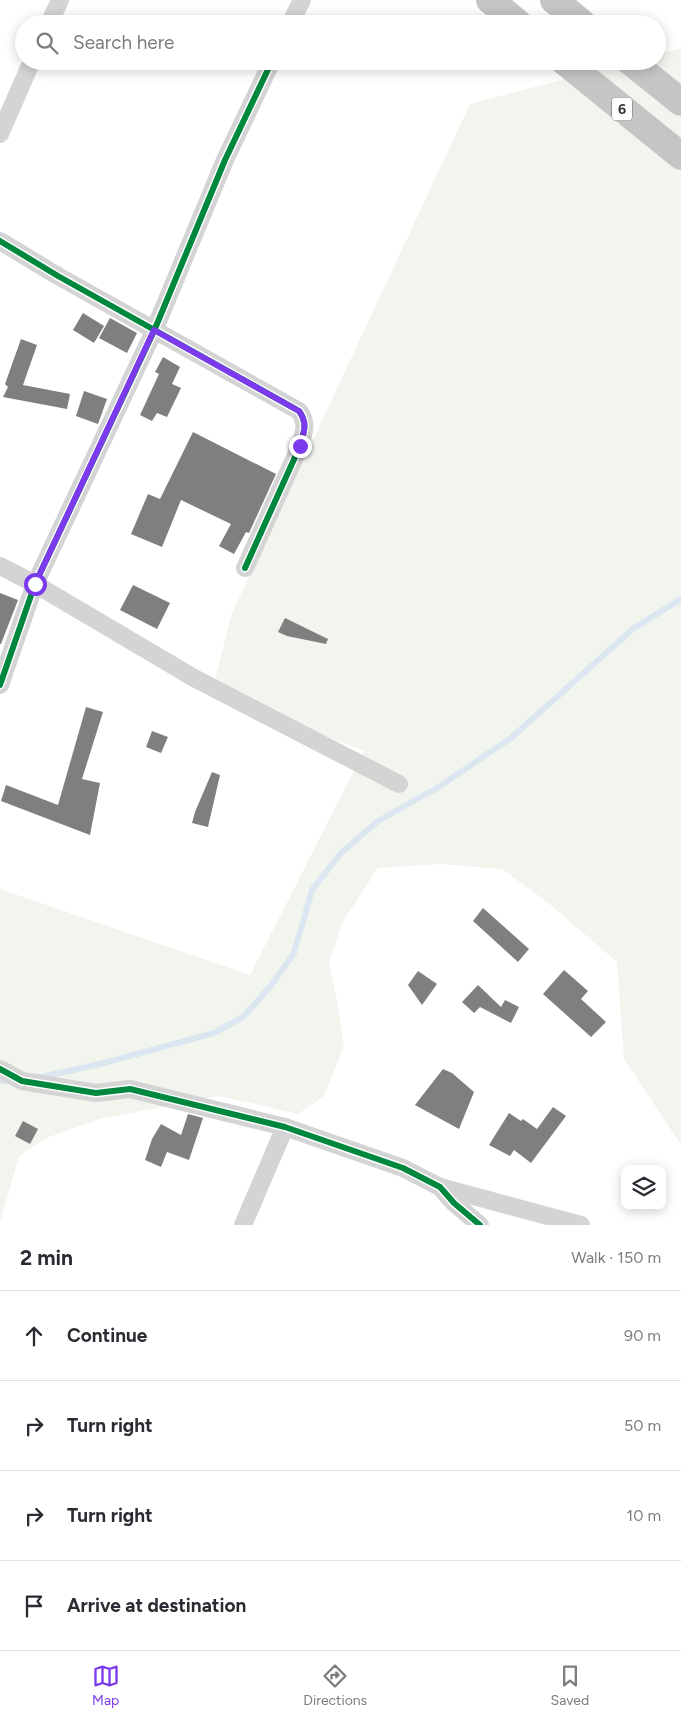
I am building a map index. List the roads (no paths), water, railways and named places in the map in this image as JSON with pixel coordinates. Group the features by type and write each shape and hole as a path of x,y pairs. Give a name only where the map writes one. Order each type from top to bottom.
{"highway":[{"path":"490,0 508,15"},
{"path":"554,0 572,15"},
{"name":"6","path":"575,70 681,156"},
{"path":"641,70 681,102"}],"street":[{"path":"53,15 60,0"},
{"path":"294,15 302,0"},
{"path":"0,134 28,70"},
{"path":"0,685 35,584 154,330 225,160 268,70"},
{"path":"0,241 58,276 299,411 304,418 304,432 300,446 245,568"},
{"path":"0,566 35,584 194,678 399,784"},
{"path":"0,1069 22,1081 96,1093 130,1088 285,1127 403,1168 440,1187 581,1225"},
{"path":"243,1225 285,1127"},
{"path":"440,1187 454,1203 480,1225"}],"waterway":[{"path":"37,1078 100,1064 214,1033 243,1017 270,987 294,953 312,890 341,853 378,821 437,788 511,738 634,628 681,599"},
{"path":"0,1081 13,1081"}]}
